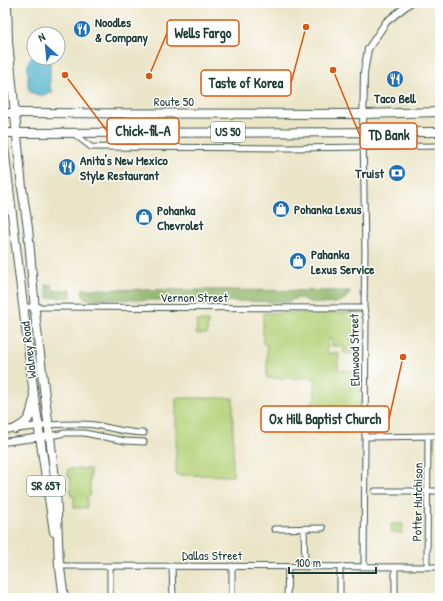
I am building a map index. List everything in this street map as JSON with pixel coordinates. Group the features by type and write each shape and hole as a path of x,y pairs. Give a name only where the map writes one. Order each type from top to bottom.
{"main road":[{"name":"SR 657","path":"7,3 8,42 17,133"},
{"name":"Route 50","path":"3,113 363,114 440,112"},
{"name":"US 50","path":"3,133 440,132"},
{"name":"Walney Road","path":"17,133 56,487 60,566"},
{"name":"Walney Road","path":"3,139 34,396 64,598"},
{"path":"15,429 28,420 34,396"}],"street":[{"path":"363,133 364,73 368,49 386,22 410,3"},
{"path":"72,132 91,147 285,148 440,146"},
{"name":"Elmwood Street","path":"363,133 365,252 364,308 366,319 364,567"},
{"name":"Vernon Street","path":"23,307 364,308"},
{"path":"3,430 49,425 84,424 95,425 123,432 144,433"},
{"path":"3,442 65,433 84,433 124,441 144,442"},
{"name":"Potter Hutchison","path":"427,567 428,436"},
{"path":"365,437 440,436"},
{"path":"375,491 440,491"},
{"path":"274,529 323,528"},
{"path":"304,529 305,567"},
{"name":"Dallas Street","path":"60,566 440,567"},
{"path":"110,566 110,596"},
{"path":"172,566 172,598"},
{"path":"232,566 232,594"},
{"path":"288,567 288,597"},
{"path":"340,567 340,597"},
{"path":"395,567 395,598"}],"green space":[{"path":"46,285 52,285 52,290 71,290 71,297 48,298"},
{"path":"82,289 350,291 343,300 326,304 309,302 300,298 288,302 86,299 83,296"},
{"path":"263,313 355,313 355,354 344,353 344,346 332,346 331,339 328,339 327,353 339,353 338,370 360,371 360,425 356,431 350,433 315,433 315,406 312,406 312,400 315,400 315,378 267,378 267,345 263,344"},
{"path":"197,321 208,321 207,334 196,334"},
{"path":"176,398 233,398 233,476 176,475"},
{"path":"68,469 90,469 90,496 87,497 87,508 74,508 74,496 71,496 70,476 68,476"},
{"path":"391,524 403,524 402,533 391,532"}],"water":[{"path":"28,66 50,66 50,87 53,92 35,95 28,87"}],"place":[{"name":"Taste of Korea","path":"306,27"},
{"name":"Noodles & Company","path":"82,29"},
{"name":"TD Bank","path":"333,70"},
{"name":"Chick-fil-A","path":"65,75"},
{"name":"Wells Fargo","path":"149,76"},
{"name":"Taco Bell","path":"395,79"},
{"name":"Anita's New Mexico Style Restaurant","path":"67,167"},
{"name":"Truist","path":"397,173"},
{"name":"Pohanka Lexus","path":"281,209"},
{"name":"Pohanka Chevrolet","path":"144,217"},
{"name":"Pahanka Lexus Service","path":"298,261"},
{"name":"Ox Hill Baptist Church","path":"403,357"}]}
